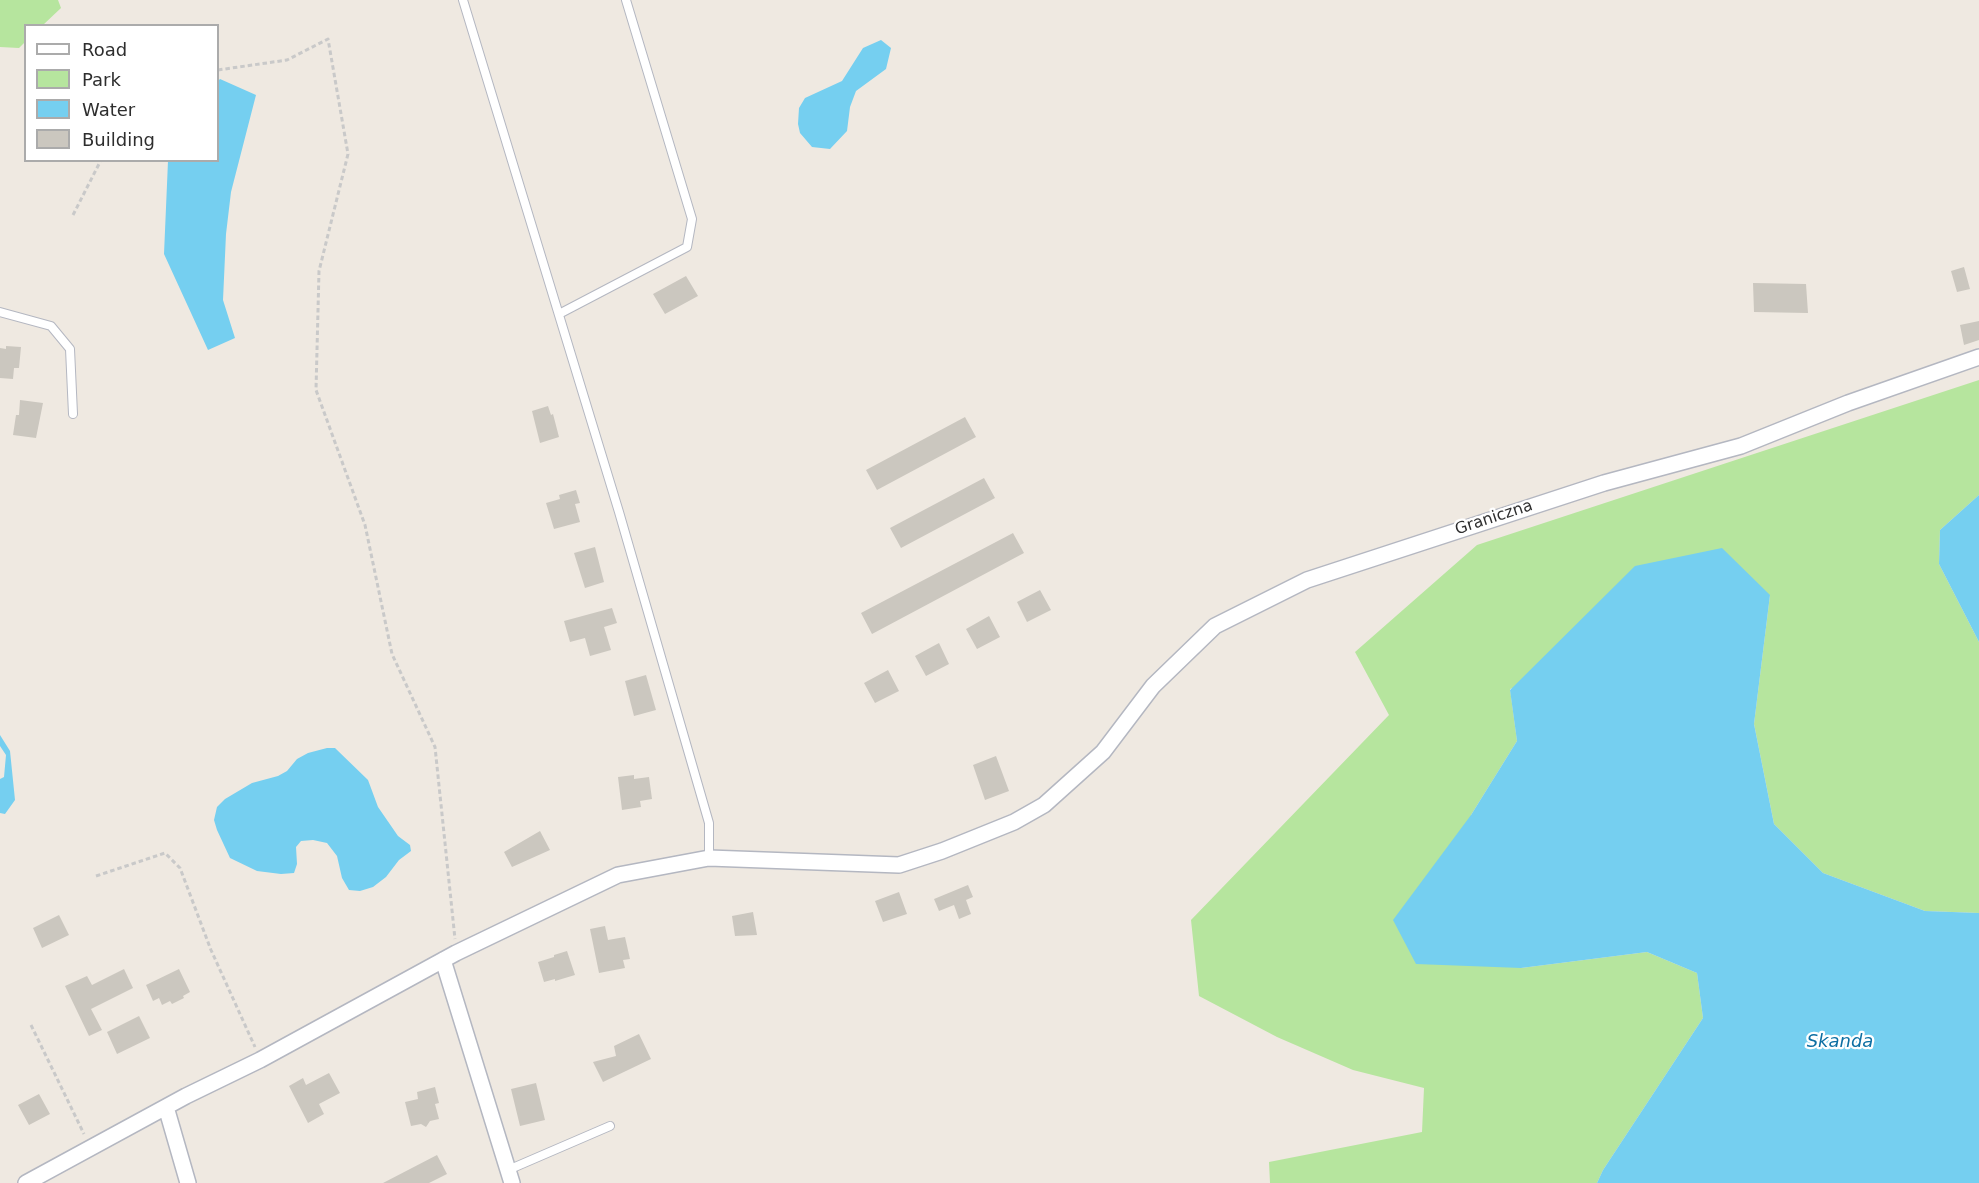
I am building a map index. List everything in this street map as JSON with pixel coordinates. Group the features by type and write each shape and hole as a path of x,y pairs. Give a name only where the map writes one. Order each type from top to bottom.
{"street":[{"name":"Graniczna","path":"26,1183 450,957 618,875 709,858 899,864 942,851 1014,822 1044,805 1103,752 1153,686 1215,626 1307,580 1583,490 1741,446 1848,403 1979,357"},
{"path":"450,957 507,1179"},
{"path":"166,1107 188,1183"}],"lane":[{"path":"463,0 559,314 709,823 709,858"},
{"path":"559,314 687,247 692,219 626,0"},
{"path":"0,312 51,326 70,349 73,414"},
{"path":"507,1179 610,1126"}],"path":[{"path":"219,70 287,60 328,39 348,154 319,271 316,390 365,525 392,654 435,747 450,957"},
{"path":"73,215 100,162"},
{"path":"96,876 165,853 180,867 211,950 260,1060"},
{"path":"31,1025 91,1148"}],"green space":[{"path":"0,0 58,0 61,8 44,24 24,24 24,43 19,48 0,47"},
{"path":"1979,380 1979,495 1940,530 1939,564 1979,642 1979,913 1925,911 1823,873 1774,824 1754,724 1770,595 1510,689 1517,741 1471,815 1521,968 1647,952 1697,973 1703,1018 1603,1170 1597,1183 1270,1183 1269,1162 1422,1132 1424,1088 1353,1070 1277,1037 1199,996 1191,920 1389,715 1355,652 1477,545"}],"water":[{"path":"881,40 891,48 886,69 856,91 850,107 847,131 830,149 812,147 800,133 798,124 799,108 805,98 842,81 863,48"},
{"path":"219,80 256,95 231,192 226,234 223,300 235,338 208,350 164,254 168,162 219,162"},
{"path":"1979,495 1979,642 1939,564 1940,530"},
{"name":"Skanda","path":"1722,548 1770,595 1754,724 1774,824 1823,873 1925,911 1979,913 1979,1183 1597,1183 1603,1170 1703,1018 1697,973 1647,952 1521,968 1416,964 1393,920 1471,815 1517,741 1510,690 1635,566"},
{"path":"0,735 10,751 15,800 5,814 0,813 0,779 4,777 6,755 0,746"},
{"path":"335,748 368,780 378,807 398,836 410,845 411,851 399,860 386,877 373,887 360,891 349,890 342,878 337,856 327,843 313,840 301,841 296,847 297,864 294,873 257,871 230,858 214,820 217,807 225,799 252,783 278,776 287,771 297,759 308,753"}],"building":[{"path":"1964,267 1970,289 1957,292 1951,271"},
{"path":"686,276 698,296 665,314 653,294"},
{"path":"1753,283 1806,284 1808,313 1754,312"},
{"path":"1979,321 1979,340 1964,345 1960,325"},
{"path":"6,346 21,347 19,368 14,368 13,379 0,378 0,348 6,349"},
{"path":"20,400 43,403 36,438 13,435 16,415 19,415"},
{"path":"548,406 551,415 553,414 559,437 540,443 532,411"},
{"path":"965,417 976,437 877,490 866,470"},
{"path":"984,478 995,498 901,548 890,528"},
{"path":"576,490 580,503 575,504 580,522 554,529 546,503 560,499 559,495"},
{"path":"1013,533 1024,553 872,634 861,613"},
{"path":"595,547 604,582 585,588 574,553"},
{"path":"1040,590 1051,610 1027,622 1017,602"},
{"path":"612,608 617,623 604,627 611,650 590,656 585,638 570,642 564,621"},
{"path":"989,616 1000,637 977,649 966,629"},
{"path":"939,643 949,664 926,676 915,656"},
{"path":"888,670 899,691 875,703 864,683"},
{"path":"646,675 656,710 634,716 625,681"},
{"path":"996,756 1009,791 985,800 973,765"},
{"path":"634,775 634,779 649,777 652,799 640,801 641,807 622,810 618,777"},
{"path":"540,831 550,850 512,867 504,852"},
{"path":"968,885 973,897 966,900 971,914 959,919 954,905 939,911 934,899"},
{"path":"899,892 907,914 883,922 875,901"},
{"path":"753,912 757,935 735,936 732,916"},
{"path":"59,915 69,935 42,948 33,928"},
{"path":"605,926 608,940 625,937 630,959 623,960 625,968 599,973 590,929"},
{"path":"567,951 575,975 544,982 538,962"},
{"path":"124,969 133,988 91,1009 102,1030 89,1036 65,986 87,976 92,985"},
{"path":"179,969 190,992 172,1004 170,1001 162,1005 159,998 153,1001 146,985"},
{"path":"139,1016 150,1038 117,1054 107,1032"},
{"path":"639,1034 651,1059 603,1082 593,1062 616,1056 614,1046"},
{"path":"329,1073 340,1093 319,1104 324,1114 308,1123 289,1086 303,1078 306,1085"},
{"path":"536,1083 545,1120 520,1126 511,1089"},
{"path":"435,1087 439,1103 435,1104 439,1119 430,1121 426,1127 421,1124 411,1126 405,1102 418,1099 417,1092"},
{"path":"39,1094 50,1114 29,1125 18,1105"},
{"path":"437,1155 447,1174 429,1183 383,1183"}]}
